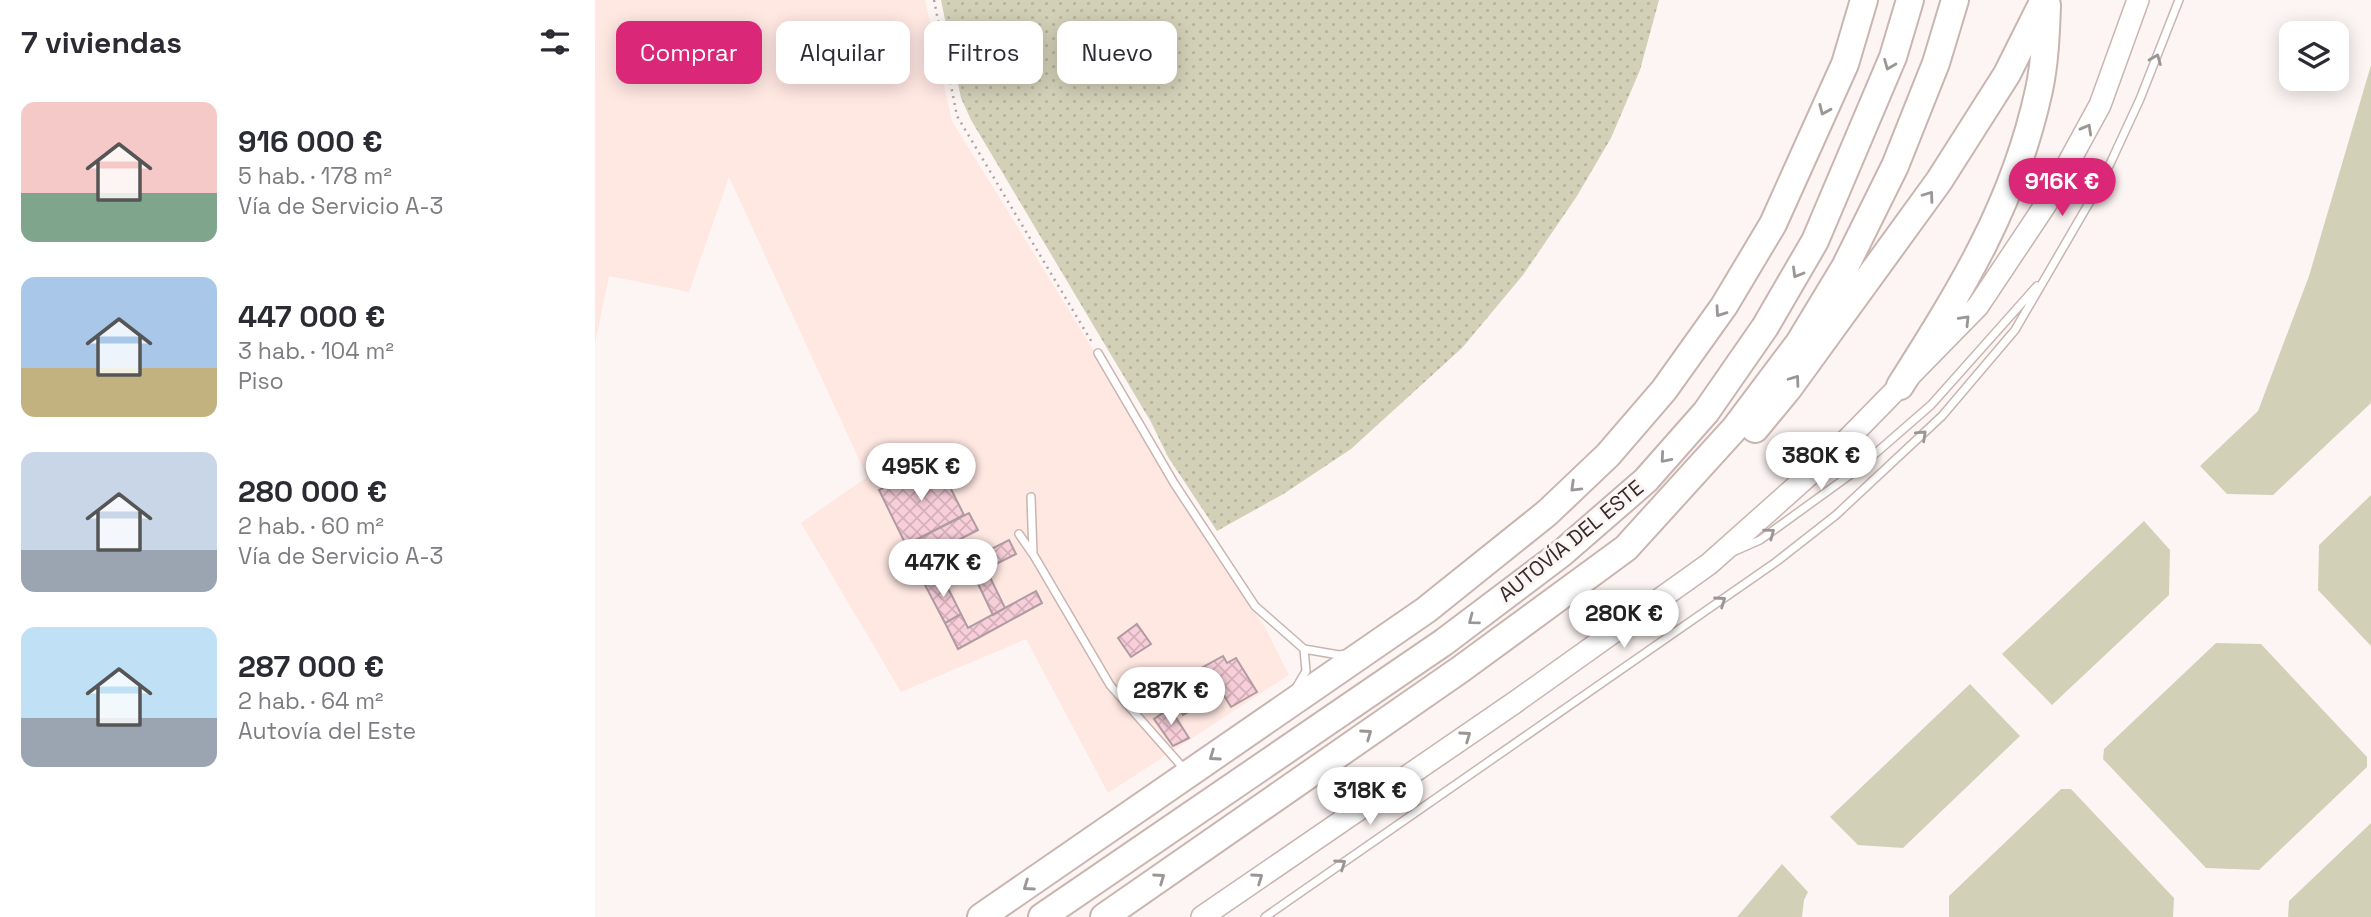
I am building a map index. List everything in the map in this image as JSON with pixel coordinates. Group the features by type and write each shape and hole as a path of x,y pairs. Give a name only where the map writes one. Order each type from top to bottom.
{"highway":[{"path":"981,917 1426,610 1547,513 1608,455 1664,390 1724,306 1773,223 1845,64 1864,0"},
{"name":"AUTOVÍA DEL ESTE","path":"1042,917 1444,642 1562,553 1646,480 1706,412 1765,327 1815,241 1893,57 1910,0"},
{"name":"AUTOVÍA DEL ESTE","path":"1104,917 1461,669 1626,548 1735,428 1799,343 1845,267 1895,166 1936,63 1955,0"},
{"path":"1626,548 1714,479 1788,389 1940,181 2007,74 2046,0"},
{"path":"1900,386 1960,292 1992,231 2022,153 2039,88 2046,0"}],"main road":[{"path":"1202,917 1514,703 1709,564 1836,451 1978,306 2046,204 2100,105 2139,0"}],"lane":[{"path":"1265,917 1765,570 1836,515 1942,416 2015,330 2103,179 2140,99 2179,0"},
{"path":"1709,564 1760,540 1854,472 1931,405 2048,273"},
{"path":"1098,353 1174,483 1255,606 1304,649 1339,655 1371,647"},
{"path":"1031,497 1033,554"},
{"path":"1019,534 1110,685 1188,774"},
{"path":"1285,707 1306,671 1304,649"}],"path":[{"path":"934,0 957,116 1098,353"}],"shaded area":[{"path":"595,0 925,0 930,21 924,21 924,84 944,84 952,121 1267,631 1289,675 1108,793 1026,639 901,692 801,523 867,477 729,177 689,292 609,276 595,343"},
{"path":"941,0 1659,0 1640,70 1611,138 1577,196 1523,275 1462,348 1351,449 1285,493 1217,531 1168,457 1151,422 971,120 961,98 958,84 1043,84 1043,21 945,21"},
{"path":"2371,65 2371,403 2273,495 2227,494 2200,466 2258,411 2309,276"},
{"path":"2371,495 2371,646 2318,590 2319,545"},
{"path":"2144,521 2170,550 2169,595 2052,705 2002,654"},
{"path":"2216,643 2261,644 2367,757 2367,767 2259,870 2206,868 2103,759 2104,749"},
{"path":"1970,684 2020,736 1903,848 1858,845 1830,817"},
{"path":"2061,789 2071,789 2174,898 2173,917 1949,917 1949,896"},
{"path":"2371,823 2371,917 2288,917 2289,901"},
{"path":"1782,864 1808,892 1802,917 1737,917"}],"building":[{"path":"937,461 964,515 906,545 879,490"},
{"path":"969,513 978,530 915,562 906,545"},
{"path":"1009,540 1016,554 986,569 1005,608 993,615 967,561"},
{"path":"942,576 961,614 945,623 925,585"},
{"path":"1036,591 1042,603 958,649 945,623 961,614 968,628"},
{"path":"1137,624 1151,644 1131,657 1118,638"},
{"path":"1223,656 1227,663 1236,658 1257,692 1231,707 1223,694 1183,715 1177,704 1205,687 1196,671"},
{"path":"1170,708 1189,738 1173,746 1154,719"}]}
